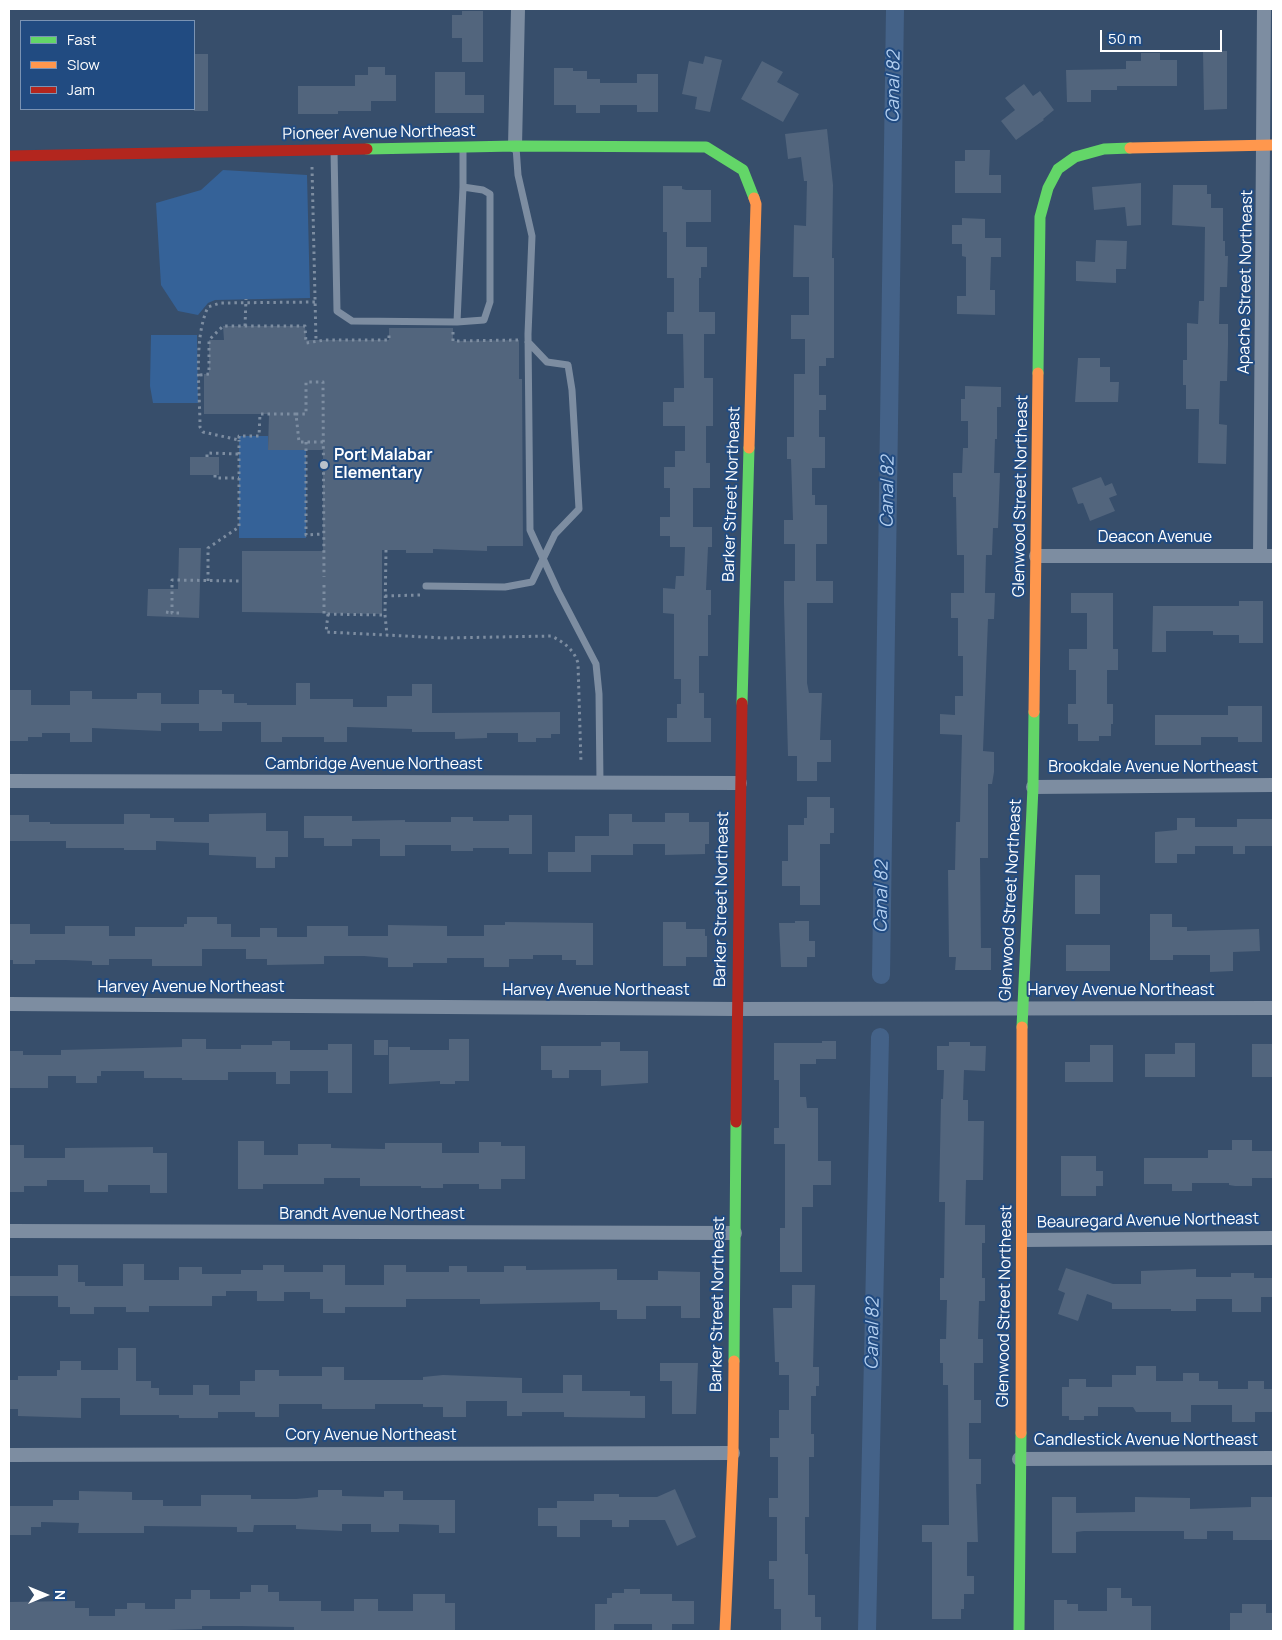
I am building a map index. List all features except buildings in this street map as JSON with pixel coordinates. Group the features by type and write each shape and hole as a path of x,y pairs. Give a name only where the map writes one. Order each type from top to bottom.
{"street":[{"path":"516,146 518,9"},
{"name":"Apache Street Northeast","path":"1264,9 1269,145 1267,556"},
{"name":"Glenwood Street Northeast","path":"1019,1631 1023,1240 1022,1009 1033,787 1040,217 1054,173 1066,160 1083,153 1104,149 1269,145"},
{"name":"Pioneer Avenue Northeast","path":"9,156 516,146 706,147 742,170"},
{"name":"Barker Street Northeast","path":"725,1631 733,1453 740,783 756,204 742,170"},
{"name":"Deacon Avenue","path":"1036,556 1267,556"},
{"name":"Cambridge Avenue Northeast","path":"9,781 740,783"},
{"name":"Brookdale Avenue Northeast","path":"1033,787 1273,785"},
{"name":"Harvey Avenue Northeast","path":"9,1004 737,1010 1273,1008"},
{"name":"Brandt Avenue Northeast","path":"9,1231 735,1234"},
{"name":"Beauregard Avenue Northeast","path":"1023,1240 1273,1238"},
{"name":"Cory Avenue Northeast","path":"9,1455 733,1453"},
{"name":"Candlestick Avenue Northeast","path":"1020,1459 1273,1458"}],"lane":[{"path":"516,146 518,175 532,236 528,341 530,530 596,664 599,694 600,783"},
{"path":"455,325 463,187 462,147"},
{"path":"334,150 337,311 352,321 455,325 484,320 490,302 490,194 483,190 463,187"},
{"path":"428,586 505,587 532,582 555,534 579,509 572,390 568,364 547,362 528,341"}],"path":[{"path":"312,159 316,341"},
{"path":"239,440 203,432 200,428 200,336 202,320 208,307 220,303 246,301 282,300 315,302"},
{"path":"245,326 246,301"},
{"path":"455,325 453,341 528,341"},
{"path":"200,375 209,374 209,340 223,326 305,326 306,343 316,341 389,340 389,328"},
{"path":"208,580 208,548 238,527 239,436 259,436 260,414 306,414 306,382 323,382 324,577"},
{"path":"296,414 299,442 323,442"},
{"path":"306,442 306,535 323,534"},
{"path":"207,457 207,453 239,454"},
{"path":"215,475 215,478 238,478"},
{"path":"386,550 385,615 387,635"},
{"path":"172,612 172,580 242,581"},
{"path":"324,585 324,614 385,615"},
{"path":"385,596 425,595 428,586"},
{"path":"166,612 179,613"},
{"path":"328,614 326,632 445,638 552,636 564,642 576,657 578,663 581,763"}],"shaded area":[{"path":"223,170 307,175 310,298 215,300 208,303 198,315 178,311 161,285 156,203 201,190"},
{"path":"151,335 197,335 198,403 153,403 150,386"},
{"path":"239,436 268,436 268,450 306,446 306,538 239,538"}],"waterway":[{"name":"Canal 82","path":"881,975 895,9"},
{"name":"Canal 82","path":"867,1631 880,1037"}],"traffic: fast":[{"path":"367,149 515,146 706,147 743,170 754,198"},
{"path":"1038,373 1040,217 1048,188 1058,169 1075,157 1104,149 1130,148"},
{"path":"742,703 749,448"},
{"path":"1022,1027 1033,787 1034,712"},
{"path":"734,1361 736,1122"},
{"path":"1019,1631 1021,1433"}],"traffic: slow":[{"path":"1130,148 1273,145"},
{"path":"749,448 756,204 754,198"},
{"path":"1034,712 1038,373"},
{"path":"1021,1433 1022,1027"},
{"path":"725,1631 733,1453 734,1361"}],"traffic: jam":[{"path":"9,156 367,149"},
{"path":"736,1122 742,703"}],"place":[{"name":"Port Malabar Elementary","path":"324,465"}]}
